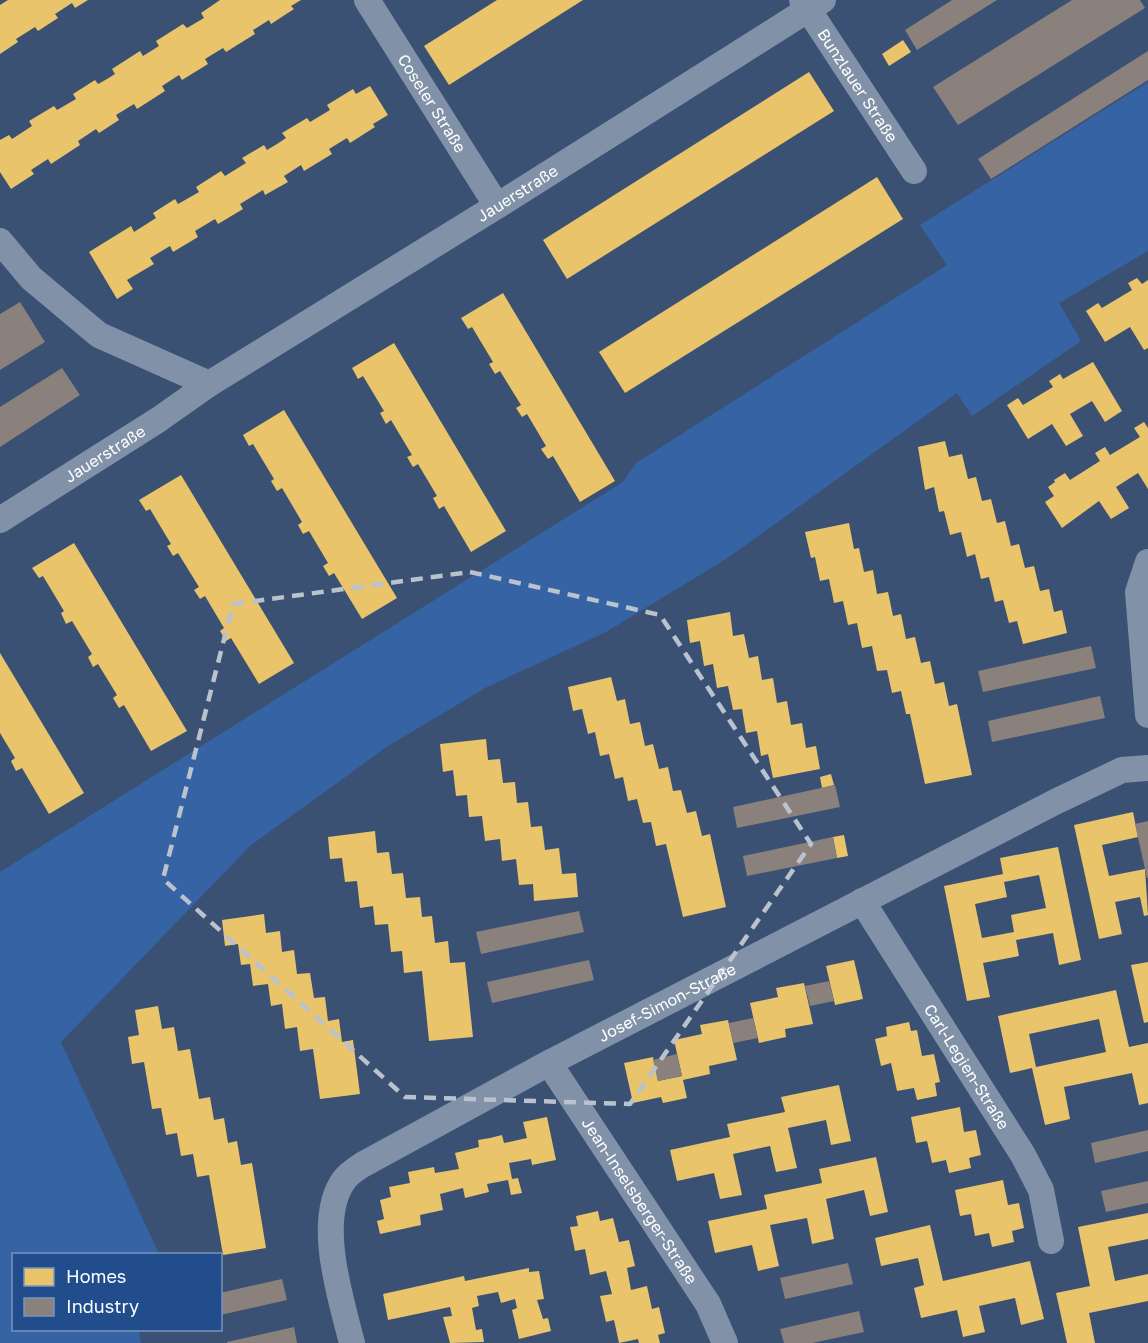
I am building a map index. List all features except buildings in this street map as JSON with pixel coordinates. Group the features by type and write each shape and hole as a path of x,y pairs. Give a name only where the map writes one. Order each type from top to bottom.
{"street":[{"name":"Coseler Straße","path":"367,0 497,206"},
{"name":"Jauerstraße","path":"0,520 158,420 209,384 497,206 811,3"},
{"name":"Bunzlauer Straße","path":"811,3 915,171"},
{"path":"0,241 31,278 99,334 209,384"},
{"path":"1148,562 1138,592 1148,715"},
{"name":"Josef-Simon-Straße","path":"352,1343 341,1300 332,1242 335,1195 345,1178 362,1165 549,1063 862,901 1122,770 1148,768"},
{"name":"Carl-Legien-Straße","path":"862,901 1023,1155 1041,1190 1051,1241"},
{"name":"Jean-Inselsberger-Straße","path":"549,1063 708,1304 725,1343"}],"highlighted area":[{"path":"470,572 660,615 811,844 630,1104 405,1097 163,879 233,604"}],"shaded area":[{"path":"1148,82 1148,251 1059,303 1081,341 972,416 957,393 726,559 606,632 487,687 388,746 250,846 61,1042 159,1253 12,1253 12,1331 139,1331 141,1343 0,1343 0,872 623,482 636,463 947,265 920,225"}]}
